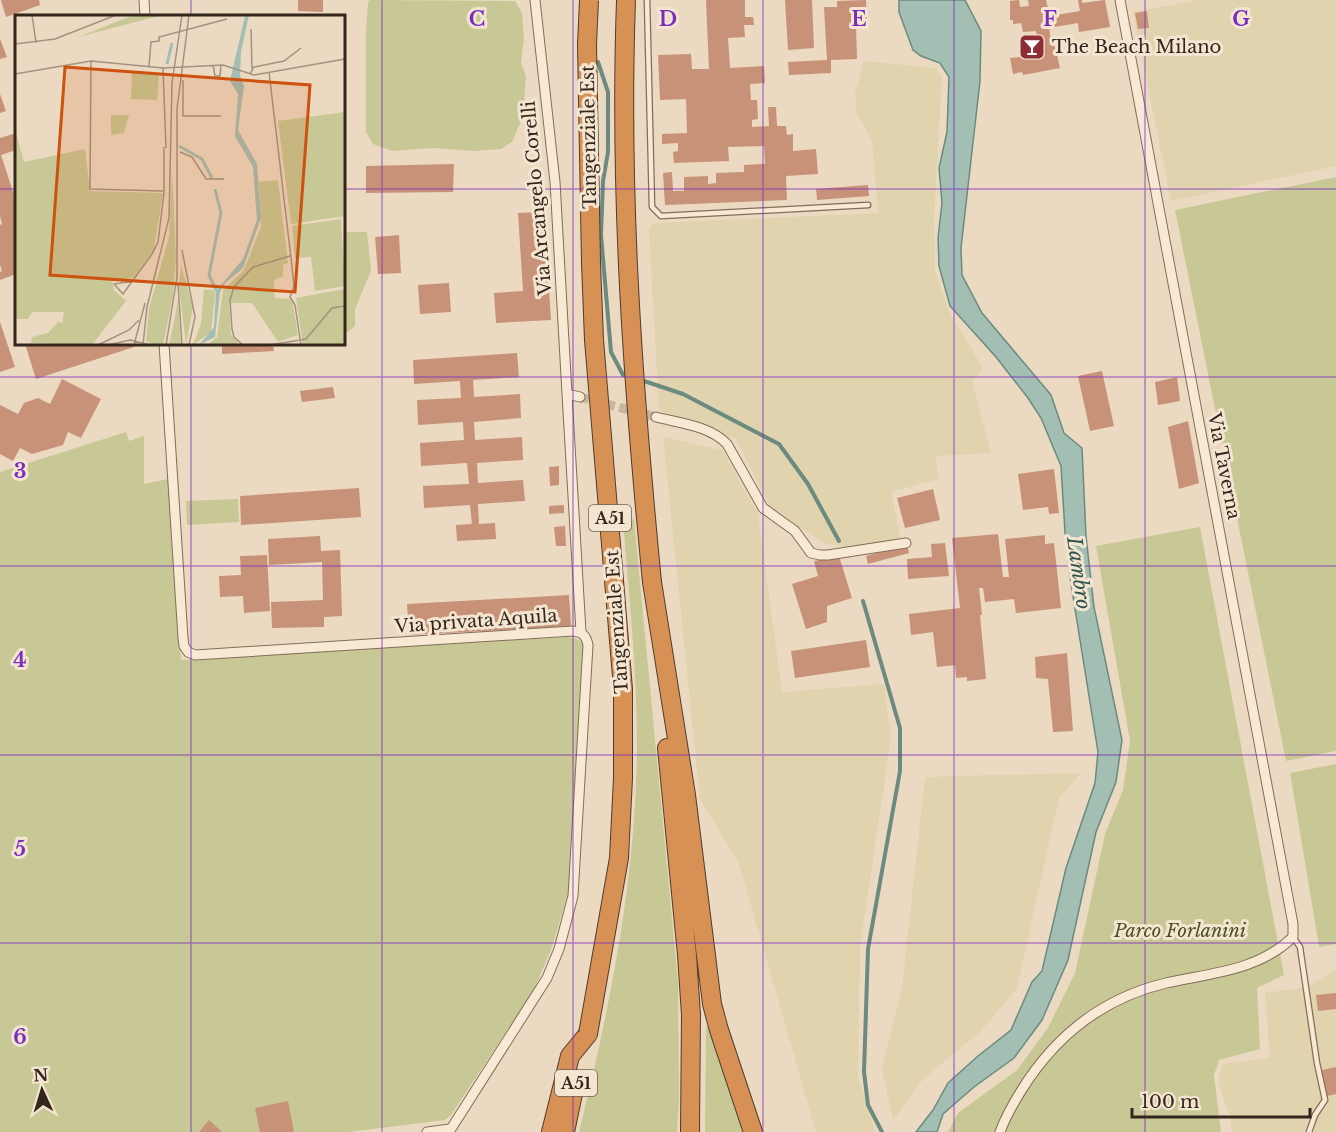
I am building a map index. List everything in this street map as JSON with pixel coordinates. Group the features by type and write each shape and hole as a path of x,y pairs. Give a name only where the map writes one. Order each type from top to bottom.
{"highway":[{"name":"Tangenziale Est","path":"559,1131 588,1034 619,858 623,777 623,688 593,307 587,45 589,0"},
{"name":"Tangenziale Est","path":"626,0 624,164 629,318 652,582 686,863 691,1015 690,1132"},
{"path":"686,863 712,1004 753,1132"}],"street":[{"path":"144,0 145,15"},
{"name":"Via Arcangelo Corelli","path":"535,0 555,182 581,632"},
{"name":"Via Taverna","path":"1120,0 1293,937"},
{"name":"Via privata Aquila","path":"164,345 183,638 188,652 195,655 581,632 587,638 573,896 559,949 547,978 449,1131 427,1132"},
{"path":"567,394 580,397"},
{"path":"657,417 703,429 722,439 763,508 795,531 811,553 828,555 906,543"},
{"path":"1000,1132 1014,1103 1043,1059 1078,1024 1098,1010 1141,990 1244,967 1276,950 1293,937"}],"lane":[{"path":"647,0 652,207 662,216 868,205"},
{"name":"Via Taverna","path":"1293,937 1300,947 1324,1100 1309,1132"},
{"path":"691,1095 696,1132"}],"shaded area":[{"path":"1198,0 1336,0 1336,166 1171,201 1133,12"},
{"path":"864,61 935,68 942,77 934,218 935,272 949,311 983,368 972,382 991,453 935,456 939,479 891,492 901,540 845,547 824,543 770,508 736,439 659,410 649,230 653,223 878,213 872,141 857,114 855,93"},
{"path":"663,437 722,450 758,514 782,692 884,684 891,738 860,947 858,1076 875,1132 816,1132 739,864 700,799"},
{"path":"1081,773 1059,798 1017,988 980,1032 923,1079 893,1120 882,1070 902,988 925,777"},
{"path":"1336,969 1336,1132 1232,1132 1218,1081 1223,1064 1270,1058 1265,993 1307,987"}],"green space":[{"path":"370,0 515,1 522,13 524,39 521,63 526,76 523,116 512,142 501,149 473,151 433,148 392,151 373,144 366,132 366,32"},
{"path":"1336,177 1336,751 1286,761 1175,210"},
{"path":"345,232 367,232 371,271 355,309 355,326 345,334"},
{"path":"126,432 129,441 144,436 144,484 168,479 181,660 566,637 579,640 584,646 568,893 551,950 533,991 451,1115 445,1120 349,1132 0,1132 0,472"},
{"path":"238,499 239,522 187,525 186,501"},
{"path":"634,519 678,981 677,1132 579,1132 620,940 632,843 636,795 637,717 623,522"},
{"name":"Parco Forlanini","path":"1200,527 1284,975 1257,988 1260,1049 1219,1060 1214,1075 1221,1132 948,1132 958,1113 1017,1070 1048,1028 1075,973 1105,834 1123,790 1130,741 1096,546"},
{"path":"1336,764 1336,944 1319,947 1290,773"},
{"path":"706,1027 710,1027 748,1132 705,1132"}],"water":[{"name":"Lambro","path":"899,0 965,0 981,31 980,81 961,248 962,275 982,313 1051,395 1064,433 1082,448 1086,536 1094,607 1122,740 1116,782 1096,832 1068,960 1042,1020 1014,1058 974,1087 943,1114 937,1132 916,1132 933,1110 948,1083 1011,1030 1032,982 1042,971 1066,868 1095,783 1098,752 1071,584 1061,466 1041,418 1028,398 996,357 950,306 939,266 938,238 942,203 939,168 947,132 949,77 940,63 921,56 913,50 899,12"}],"building":[{"path":"1,0 39,0 40,5 6,17"},
{"path":"298,0 323,0 323,12 298,11"},
{"path":"706,0 745,0 745,17 753,17 754,25 744,25 745,37 728,38 730,68 764,66 765,83 750,84 751,100 757,100 758,119 752,120 752,127 769,126 768,107 776,107 777,126 786,126 787,135 793,134 793,151 816,149 818,174 786,176 787,200 665,205 663,173 672,172 673,191 684,191 684,177 708,176 708,184 716,183 716,173 744,172 744,165 765,164 764,146 728,147 729,161 674,163 673,152 678,151 678,143 662,144 662,134 687,133 686,99 660,100 658,55 691,54 692,69 709,69"},
{"path":"785,0 812,0 814,48 788,50"},
{"path":"866,0 867,24 856,24 857,59 831,60 831,73 789,75 788,62 827,60 824,7 837,7 837,1"},
{"path":"1019,0 1020,7 1029,6 1028,0 1046,0 1050,16 1080,11 1078,0 1082,0 1082,3 1105,0 1110,27 1079,32 1078,23 1049,28 1052,46 1055,46 1060,68 1023,75 1022,72 1013,74 1010,58 1020,57 1019,54 1024,51 1039,49 1036,31 1023,32 1021,23 1013,24 1013,20 1010,20 1010,1"},
{"path":"1147,11 1149,28 1138,29 1135,13"},
{"path":"0,39 7,57 0,59"},
{"path":"0,94 6,111 0,113"},
{"path":"15,133 15,150 1,155 15,198 15,274 0,280 2,271 0,225 2,224 0,216 0,138"},
{"path":"454,164 453,192 366,193 366,166"},
{"path":"868,185 869,196 817,200 816,189"},
{"path":"544,212 551,320 496,323 494,293 523,291 518,213"},
{"path":"399,235 401,273 378,274 375,237"},
{"path":"449,283 451,312 420,314 418,285"},
{"path":"0,322 15,367 0,372"},
{"path":"25,345 140,345 36,379"},
{"path":"222,345 273,345 274,351 222,354"},
{"path":"517,353 519,377 473,380 474,397 520,394 521,418 474,422 475,440 522,437 523,460 477,463 478,483 523,480 525,501 478,504 479,524 495,523 496,539 457,541 456,525 472,524 470,505 424,508 423,486 469,484 467,463 421,466 420,443 464,440 463,422 418,425 417,400 461,398 460,381 414,384 413,360"},
{"path":"1102,371 1114,426 1090,431 1078,376"},
{"path":"1177,377 1180,401 1158,405 1155,382"},
{"path":"62,379 101,399 81,438 68,432 63,445 32,454 20,448 13,461 0,454 0,405 18,414 24,403 38,398 50,404"},
{"path":"333,387 335,398 302,402 300,391"},
{"path":"1188,421 1199,483 1179,489 1168,427"},
{"path":"559,466 559,485 550,486 549,467"},
{"path":"1054,469 1059,513 1049,514 1048,507 1023,510 1018,474"},
{"path":"359,488 361,517 241,525 240,496"},
{"path":"933,489 940,520 905,528 897,498"},
{"path":"564,505 564,513 549,514 549,506"},
{"path":"565,526 566,546 556,546 554,527"},
{"path":"998,534 1003,577 1009,577 1005,539 1045,535 1045,544 1054,543 1061,608 1016,613 1014,599 985,602 983,588 979,588 986,679 967,681 967,677 956,678 955,665 937,667 933,632 911,635 909,614 960,608 952,538"},
{"path":"320,536 321,551 340,550 342,616 324,617 324,627 272,628 271,602 323,600 322,562 269,565 268,539"},
{"path":"945,543 949,576 908,579 907,559 932,557 931,544"},
{"path":"907,545 909,553 868,564 866,556"},
{"path":"267,555 270,611 244,613 243,596 220,597 219,576 241,575 240,556"},
{"path":"839,556 852,598 827,606 827,622 806,629 792,584 818,576 814,561"},
{"path":"569,595 571,626 409,635 407,604"},
{"path":"866,640 870,667 795,678 791,651"},
{"path":"1067,653 1073,731 1053,732 1048,679 1036,678 1035,657"},
{"path":"1336,993 1336,1009 1318,1011 1316,995"},
{"path":"1336,1067 1336,1094 1327,1096 1322,1070"},
{"path":"288,1101 294,1132 260,1132 255,1108"},
{"path":"209,1120 222,1132 199,1132"}],"waterway":[{"path":"598,62 608,92 608,152 603,181 601,235 611,352 623,375 628,376"},
{"path":"641,380 683,394 779,444 808,484 839,541"},
{"path":"863,601 900,728 900,771 868,949 864,1072 868,1105 882,1132"}],"tunnel":[{"path":"580,397 656,417"}],"place":[{"name":"The Beach Milano","path":"1032,47"}]}
